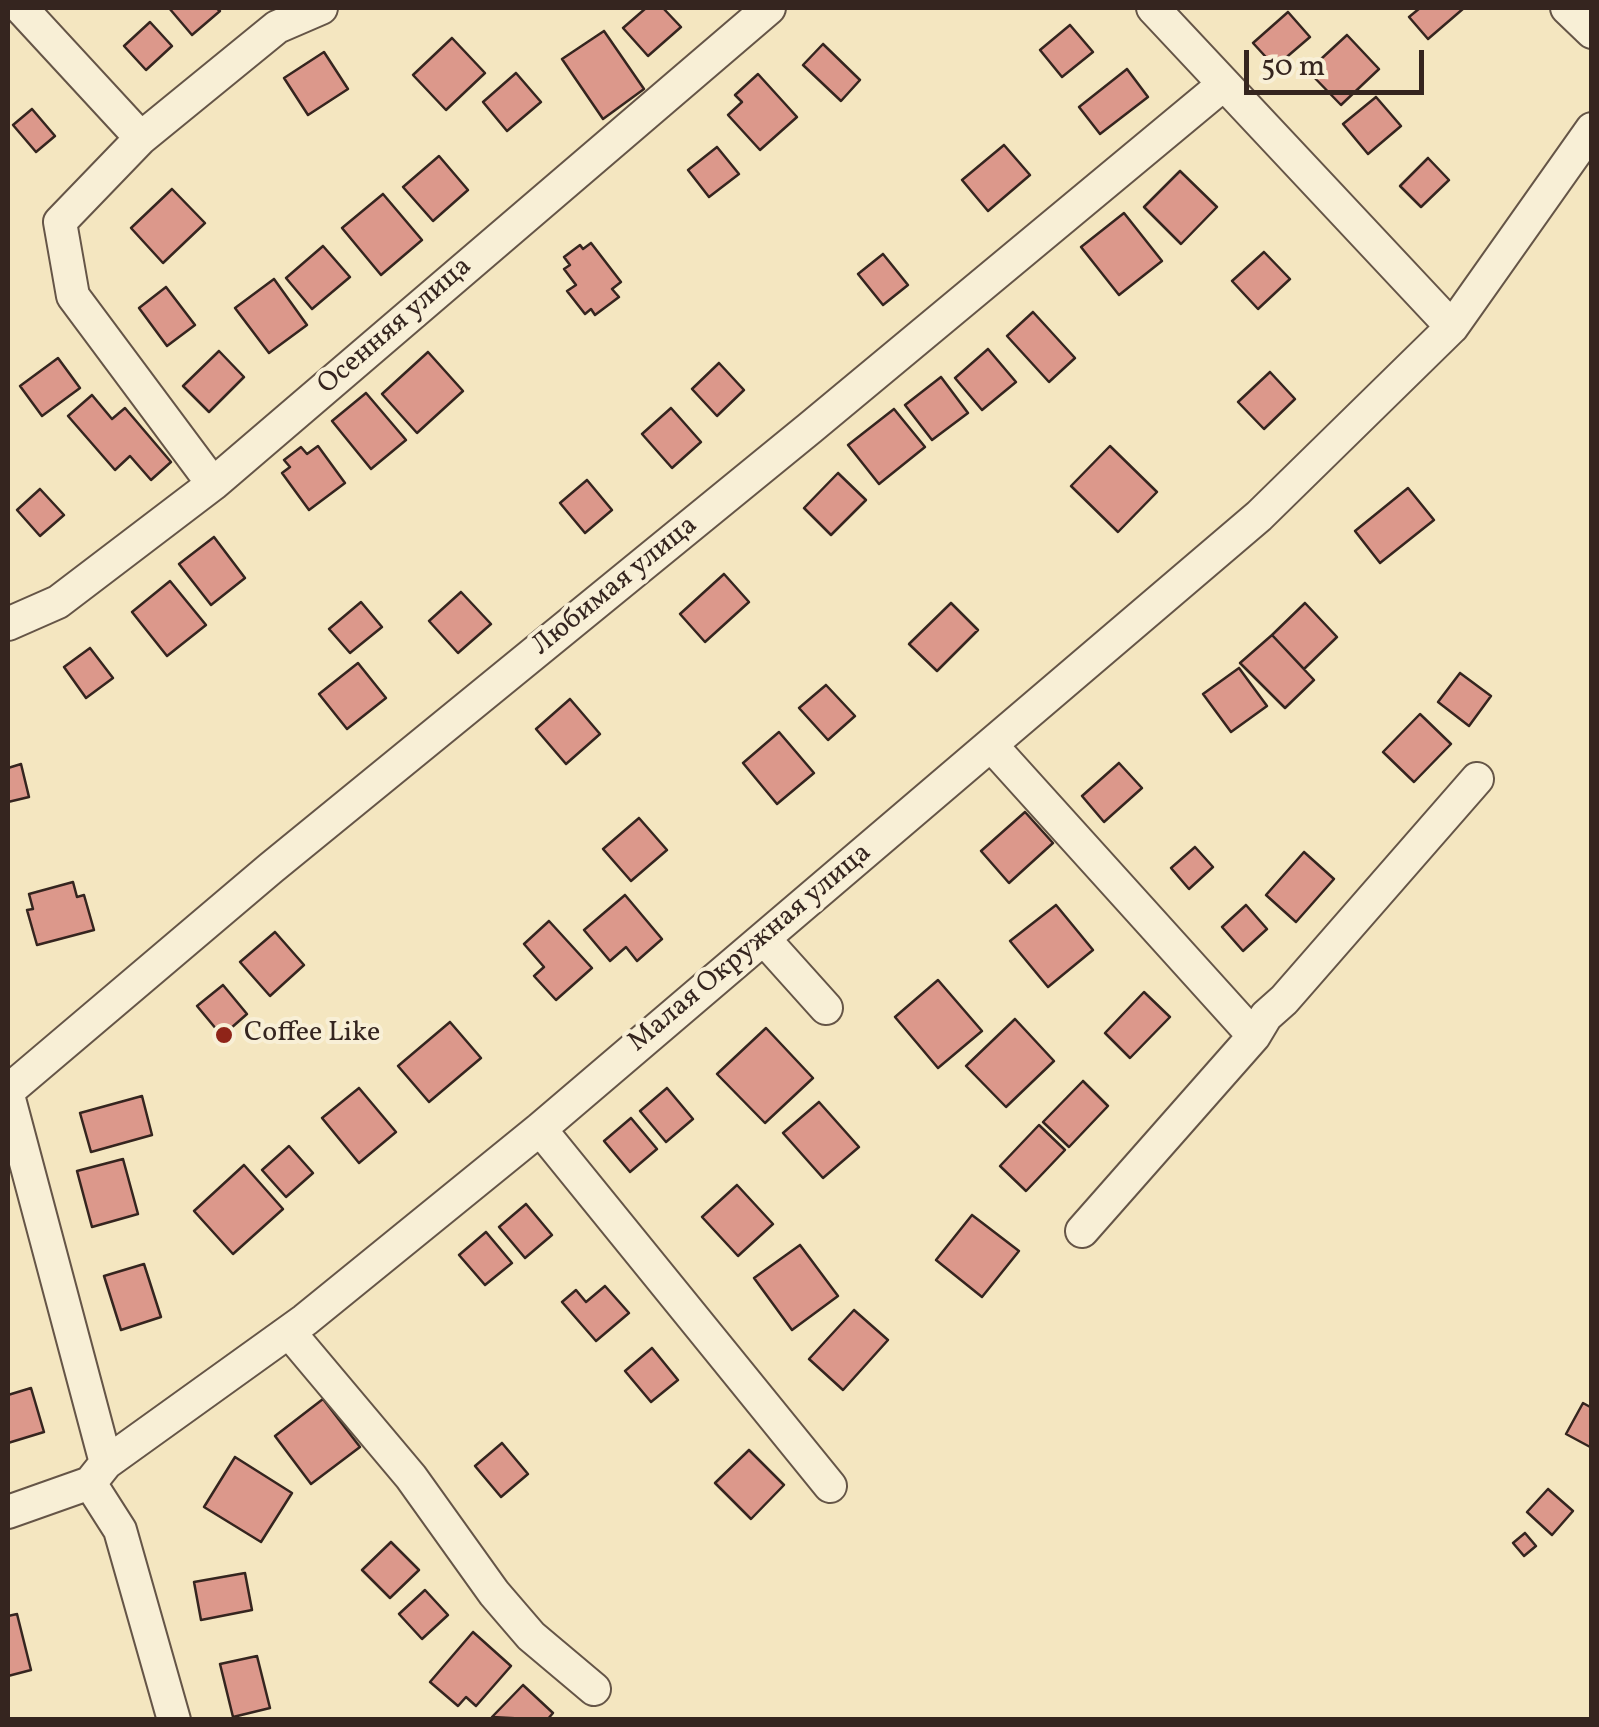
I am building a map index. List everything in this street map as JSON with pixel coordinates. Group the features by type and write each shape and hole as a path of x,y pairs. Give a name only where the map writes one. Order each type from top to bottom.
{"street":[{"path":"21,8 141,138"},
{"path":"213,484 73,296 60,222 141,138 277,28 321,8"},
{"path":"1153,8 1452,328"},
{"path":"1566,8 1592,32"},
{"name":"Осенняя улица","path":"8,624 58,602 213,484 751,12"},
{"name":"Любимая улица","path":"8,1093 271,868 1224,84"},
{"name":"Малая Окружная улица","path":"8,1512 98,1473 290,1332 540,1129 1259,516 1452,328 1592,129"},
{"path":"991,745 1254,1036"},
{"path":"1082,1231 1254,1036 1266,1016 1478,779"},
{"path":"764,938 826,1008"},
{"path":"8,1093 98,1473 120,1530 174,1720"},
{"path":"540,1129 830,1486"},
{"path":"290,1332 411,1476 494,1593 531,1636 594,1690"}],"building":[{"path":"169,8 216,8 220,11 192,35"},
{"path":"646,8 663,8 681,27 648,56 623,28"},
{"path":"1420,8 1464,8 1428,39 1409,17"},
{"path":"1288,12 1310,37 1275,67 1253,43"},
{"path":"150,22 172,46 146,70 124,46"},
{"path":"1070,25 1093,52 1062,77 1040,50"},
{"path":"604,31 644,89 603,119 562,59"},
{"path":"1347,35 1379,69 1341,105 1308,71"},
{"path":"452,38 485,73 446,110 413,75"},
{"path":"823,44 860,80 841,101 803,65"},
{"path":"324,52 348,89 308,115 284,78"},
{"path":"1127,69 1148,97 1100,134 1079,107"},
{"path":"516,73 541,102 507,131 483,102"},
{"path":"758,74 797,117 760,150 728,115 742,102 735,95"},
{"path":"1376,97 1401,126 1368,154 1343,124"},
{"path":"32,109 55,136 36,152 13,125"},
{"path":"1004,145 1030,175 988,211 962,180"},
{"path":"717,147 739,174 709,197 688,170"},
{"path":"439,156 468,190 433,221 403,187"},
{"path":"1428,158 1449,180 1421,207 1400,186"},
{"path":"1180,171 1217,207 1181,244 1144,207"},
{"path":"172,189 205,223 163,263 131,228"},
{"path":"383,194 422,240 381,275 342,228"},
{"path":"1124,213 1162,261 1119,295 1081,247"},
{"path":"591,243 621,282 612,289 619,297 595,315 591,309 585,314 567,291 576,285 564,269 570,265 564,257 580,245 583,249"},
{"path":"323,246 350,277 312,309 286,278"},
{"path":"1264,252 1290,279 1258,309 1232,281"},
{"path":"883,254 908,285 883,305 858,274"},
{"path":"274,279 307,325 269,353 235,308"},
{"path":"166,287 195,325 167,346 139,308"},
{"path":"1033,312 1075,358 1049,382 1007,336"},
{"path":"988,349 1016,382 982,410 955,378"},
{"path":"219,351 244,377 209,412 183,386"},
{"path":"428,352 463,391 417,433 382,394"},
{"path":"58,358 80,388 42,416 20,386"},
{"path":"719,363 744,390 717,416 692,389"},
{"path":"1270,372 1295,399 1264,429 1238,402"},
{"path":"941,377 968,413 932,440 905,405"},
{"path":"366,393 406,440 371,469 332,421"},
{"path":"92,395 112,419 125,408 171,462 151,480 130,456 115,470 68,416"},
{"path":"671,408 701,442 672,468 642,434"},
{"path":"894,409 925,447 879,484 848,445"},
{"path":"318,446 345,483 309,510 282,473 290,467 284,460 301,447 307,454"},
{"path":"1110,446 1157,492 1118,532 1071,486"},
{"path":"838,473 866,500 831,535 804,508"},
{"path":"587,480 612,510 585,533 560,503"},
{"path":"1408,488 1434,520 1380,563 1355,531"},
{"path":"40,489 64,515 40,536 17,510"},
{"path":"214,537 245,578 211,605 179,564"},
{"path":"724,574 749,602 705,642 680,614"},
{"path":"170,581 206,625 167,656 132,612"},
{"path":"461,592 491,624 458,653 429,621"},
{"path":"361,602 382,627 350,653 329,629"},
{"path":"951,603 978,630 937,671 909,644"},
{"path":"1305,603 1337,637 1304,669 1272,635"},
{"path":"1272,635 1314,680 1285,708 1240,663"},
{"path":"90,648 113,678 86,698 64,667"},
{"path":"358,663 386,698 347,729 319,694"},
{"path":"1239,668 1267,706 1231,732 1203,694"},
{"path":"1460,673 1491,696 1469,726 1438,702"},
{"path":"826,685 855,716 828,740 799,708"},
{"path":"570,699 600,734 566,764 536,729"},
{"path":"1420,714 1451,744 1414,782 1383,752"},
{"path":"779,732 814,773 777,804 743,763"},
{"path":"1119,763 1142,788 1104,822 1082,796"},
{"path":"21,764 29,797 8,802 8,768"},
{"path":"1025,812 1053,843 1009,883 981,851"},
{"path":"639,818 667,850 631,881 603,849"},
{"path":"1195,847 1213,867 1189,889 1171,868"},
{"path":"1304,852 1334,879 1296,922 1266,895"},
{"path":"73,882 77,897 84,895 94,930 37,945 27,910 33,909 29,894"},
{"path":"625,895 662,939 637,961 626,947 610,961 584,930"},
{"path":"1056,905 1093,950 1048,987 1010,941"},
{"path":"1246,905 1267,929 1243,951 1222,927"},
{"path":"549,921 592,968 556,1000 534,976 544,967 524,944"},
{"path":"275,932 304,965 270,996 240,962"},
{"path":"938,980 982,1031 938,1068 895,1017"},
{"path":"223,985 247,1014 222,1036 197,1006"},
{"path":"1144,992 1170,1017 1130,1058 1105,1033"},
{"path":"1015,1019 1054,1061 1006,1107 966,1066"},
{"path":"450,1022 481,1058 429,1102 398,1066"},
{"path":"766,1028 813,1078 765,1123 717,1074"},
{"path":"1083,1081 1108,1106 1069,1147 1043,1122"},
{"path":"359,1088 396,1132 359,1163 322,1118"},
{"path":"667,1088 693,1119 666,1142 640,1111"},
{"path":"142,1096 152,1135 91,1152 80,1113"},
{"path":"819,1102 859,1147 823,1178 783,1133"},
{"path":"631,1118 657,1149 630,1172 604,1141"},
{"path":"1039,1125 1065,1150 1026,1191 1000,1166"},
{"path":"289,1146 313,1173 286,1197 262,1170"},
{"path":"123,1159 138,1214 92,1227 77,1171"},
{"path":"244,1165 283,1209 233,1254 194,1211"},
{"path":"737,1185 773,1224 738,1256 702,1217"},
{"path":"526,1204 552,1235 525,1258 499,1227"},
{"path":"972,1215 1019,1251 982,1297 936,1260"},
{"path":"486,1232 512,1263 485,1285 459,1255"},
{"path":"800,1245 838,1296 792,1330 754,1278"},
{"path":"144,1264 161,1317 121,1330 104,1276"},
{"path":"605,1286 629,1313 596,1341 562,1302 576,1290 586,1302"},
{"path":"854,1310 888,1340 843,1390 809,1359"},
{"path":"652,1348 678,1380 651,1402 625,1371"},
{"path":"31,1388 44,1432 8,1443 8,1395"},
{"path":"323,1399 360,1447 311,1484 275,1436"},
{"path":"1583,1403 1592,1408 1592,1448 1566,1434"},
{"path":"502,1443 528,1474 501,1497 475,1466"},
{"path":"749,1450 784,1485 751,1519 715,1483"},
{"path":"235,1457 292,1493 261,1542 204,1507"},
{"path":"1548,1489 1573,1511 1552,1535 1527,1512"},
{"path":"1525,1533 1536,1546 1524,1556 1513,1543"},
{"path":"391,1542 419,1570 390,1598 362,1570"},
{"path":"245,1573 252,1610 201,1620 194,1582"},
{"path":"425,1590 448,1615 422,1639 399,1614"},
{"path":"17,1614 31,1670 8,1676 8,1616"},
{"path":"473,1632 511,1666 476,1706 466,1697 458,1706 430,1682"},
{"path":"257,1656 270,1708 233,1717 220,1664"},
{"path":"523,1685 553,1713 547,1720 492,1717"}],"place":[{"name":"Coffee Like","path":"224,1035"}]}
